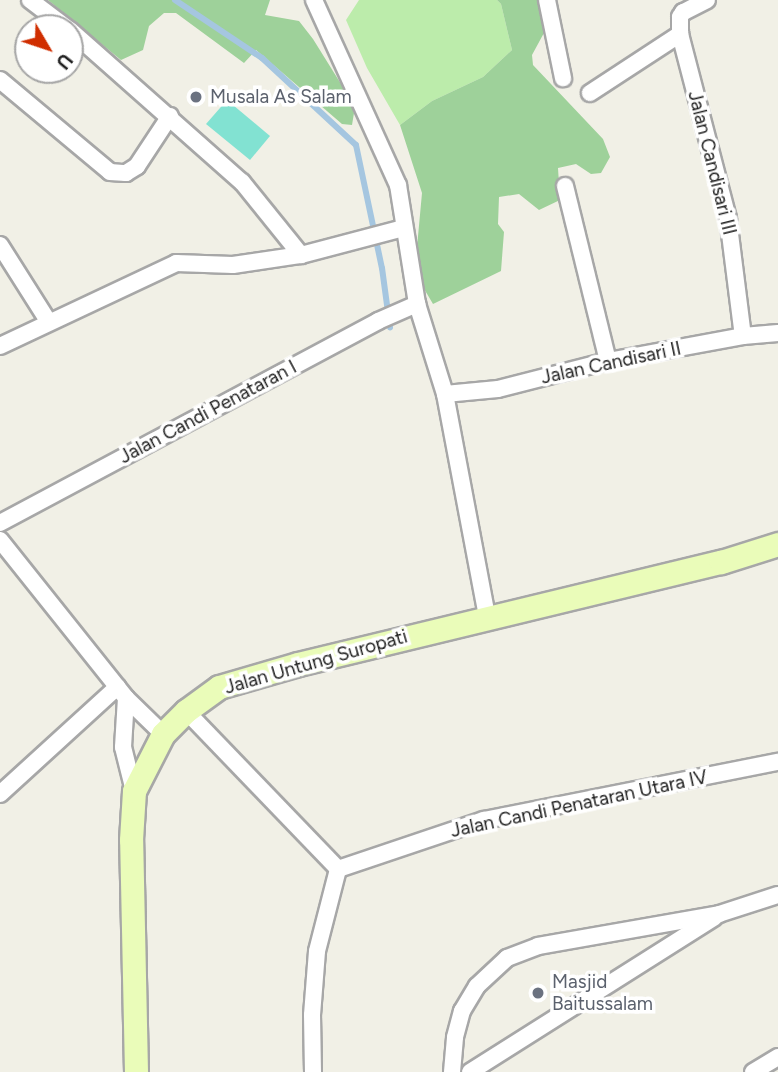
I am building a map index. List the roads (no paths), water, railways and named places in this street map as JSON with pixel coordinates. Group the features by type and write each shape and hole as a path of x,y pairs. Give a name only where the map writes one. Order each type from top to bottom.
{"main road":[{"name":"Jalan Untung Suropati","path":"136,1072 131,840 134,791 163,734 186,711 219,687 298,664 721,562 778,544"}],"street":[{"path":"30,0 49,14"},
{"path":"314,0 398,185 417,304 444,394 487,617"},
{"path":"547,0 563,78"},
{"path":"590,93 680,34 680,17 683,12 707,0"},
{"name":"Jalan Candisari III","path":"680,34 728,218 743,335"},
{"path":"84,42 242,182 301,255"},
{"path":"0,79 110,172 126,173 137,166 170,116"},
{"path":"565,186 608,361"},
{"path":"0,346 48,321 176,263 233,265 301,255 404,228"},
{"path":"0,245 48,321"},
{"name":"Jalan Candi Penataran I","path":"0,523 378,321 417,304"},
{"name":"Jalan Candisari II","path":"444,394 498,389 608,361 743,335 778,333"},
{"path":"0,540 122,692 163,734"},
{"path":"122,692 123,747 134,791"},
{"path":"0,794 122,692"},
{"path":"186,711 338,869 317,951 312,1015 313,1072"},
{"name":"Jalan Candi Penataran Utara IV","path":"338,869 484,820 778,762"},
{"path":"452,1072 455,1037 462,1011 477,986 507,958 538,946 719,914 778,895"},
{"path":"470,1072 719,914"},
{"path":"753,1072 778,1057"}],"waterway":[{"path":"175,0 262,58 356,145 382,268 390,327"}],"place":[{"name":"Musala As Salam","path":"196,97"},
{"name":"Masjid Baitussalam","path":"538,993"}]}
